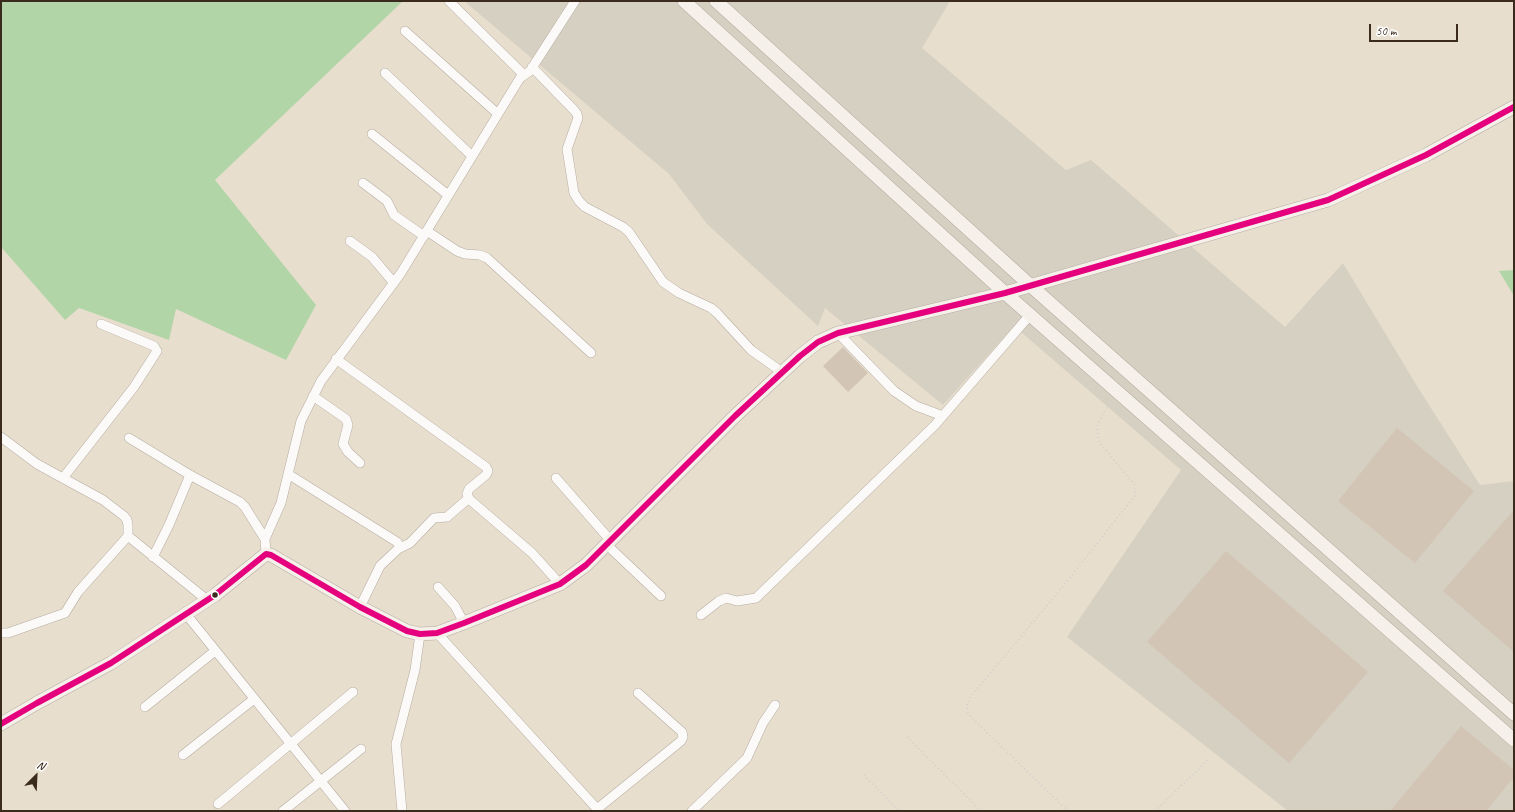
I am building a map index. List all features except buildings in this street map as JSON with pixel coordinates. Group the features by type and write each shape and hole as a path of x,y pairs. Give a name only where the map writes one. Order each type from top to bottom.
{"main road":[{"path":"684,1 1005,293 1514,740"},
{"path":"716,1 1031,286 1514,714"},
{"path":"1,724 37,702 111,663 208,600 266,554 271,555 360,607 406,631 420,634 437,633 560,584 586,565 735,416 782,372 818,342 838,333 1031,286 1328,200 1426,155 1514,107"}],"street":[{"path":"450,1 524,75"},
{"path":"264,540 281,503 301,421 326,373 394,284 426,234 448,195 520,78 530,72 575,1"},
{"path":"405,31 498,114"},
{"path":"532,67 577,114 578,118 567,149 574,193 579,202 584,207 623,226 629,232 663,282 679,293 711,308 752,350 782,372"},
{"path":"386,73 472,156"},
{"path":"372,134 448,195"},
{"path":"363,183 387,201 394,215 457,251 465,254 480,255 486,258 591,353"},
{"path":"350,241 372,257 394,284"},
{"path":"700,615 719,601 726,598 737,600 756,598 943,416 1030,315"},
{"path":"63,478 134,387 157,351 154,346 101,324"},
{"path":"838,333 894,391 916,406 943,416"},
{"path":"336,359 486,467 488,471 486,475 469,490 467,494 469,498 532,553 560,584"},
{"path":"313,396 346,419 348,425 342,444 360,463"},
{"path":"1,437 37,464 103,500 124,516 128,525 128,536 78,592 65,613 8,633 1,633"},
{"path":"129,438 190,475 240,502 245,507 264,540 266,554"},
{"path":"288,474 397,542 399,545 398,549"},
{"path":"153,558 190,475"},
{"path":"556,478 609,543 661,596"},
{"path":"360,607 380,566 398,549 410,543 434,518 447,517 469,498"},
{"path":"128,536 153,558 208,600"},
{"path":"438,587 455,606 464,623"},
{"path":"186,614 345,811"},
{"path":"437,633 598,810 681,741 683,737 682,732 638,693"},
{"path":"402,811 396,744 415,670 420,634"},
{"path":"145,707 215,651"},
{"path":"218,804 354,692"},
{"path":"184,755 254,699"},
{"path":"692,811 747,758 763,723 775,705"},
{"path":"283,811 361,749"}],"path":[{"path":"1068,811 972,718 967,711 967,704 971,696 1056,595 1134,497 1136,491 1134,484 1099,442 1097,430 1100,420 1117,392"},
{"path":"907,737 981,811"},
{"path":"1155,811 1209,759"},
{"path":"864,775 900,811"}],"shaded area":[{"path":"464,1 950,1 922,48 1066,170 1091,160 1285,327 1343,263 1417,386 1480,485 1514,481 1514,811 1288,811 1067,637 1181,470 1014,326 943,405 825,308 818,326 707,224 669,174"}],"green space":[{"path":"3,1 403,1 215,180 316,305 286,360 176,309 169,340 79,308 65,320 1,247 1,4"},
{"path":"1514,270 1514,296 1499,271"}],"transit line":[{"path":"1,724 111,663 215,595 266,554 271,555 360,607 407,631 420,634 437,633 560,584 586,565 735,416 800,356 818,342 838,333 1005,293 1328,200 1426,155 1514,107"}]}
